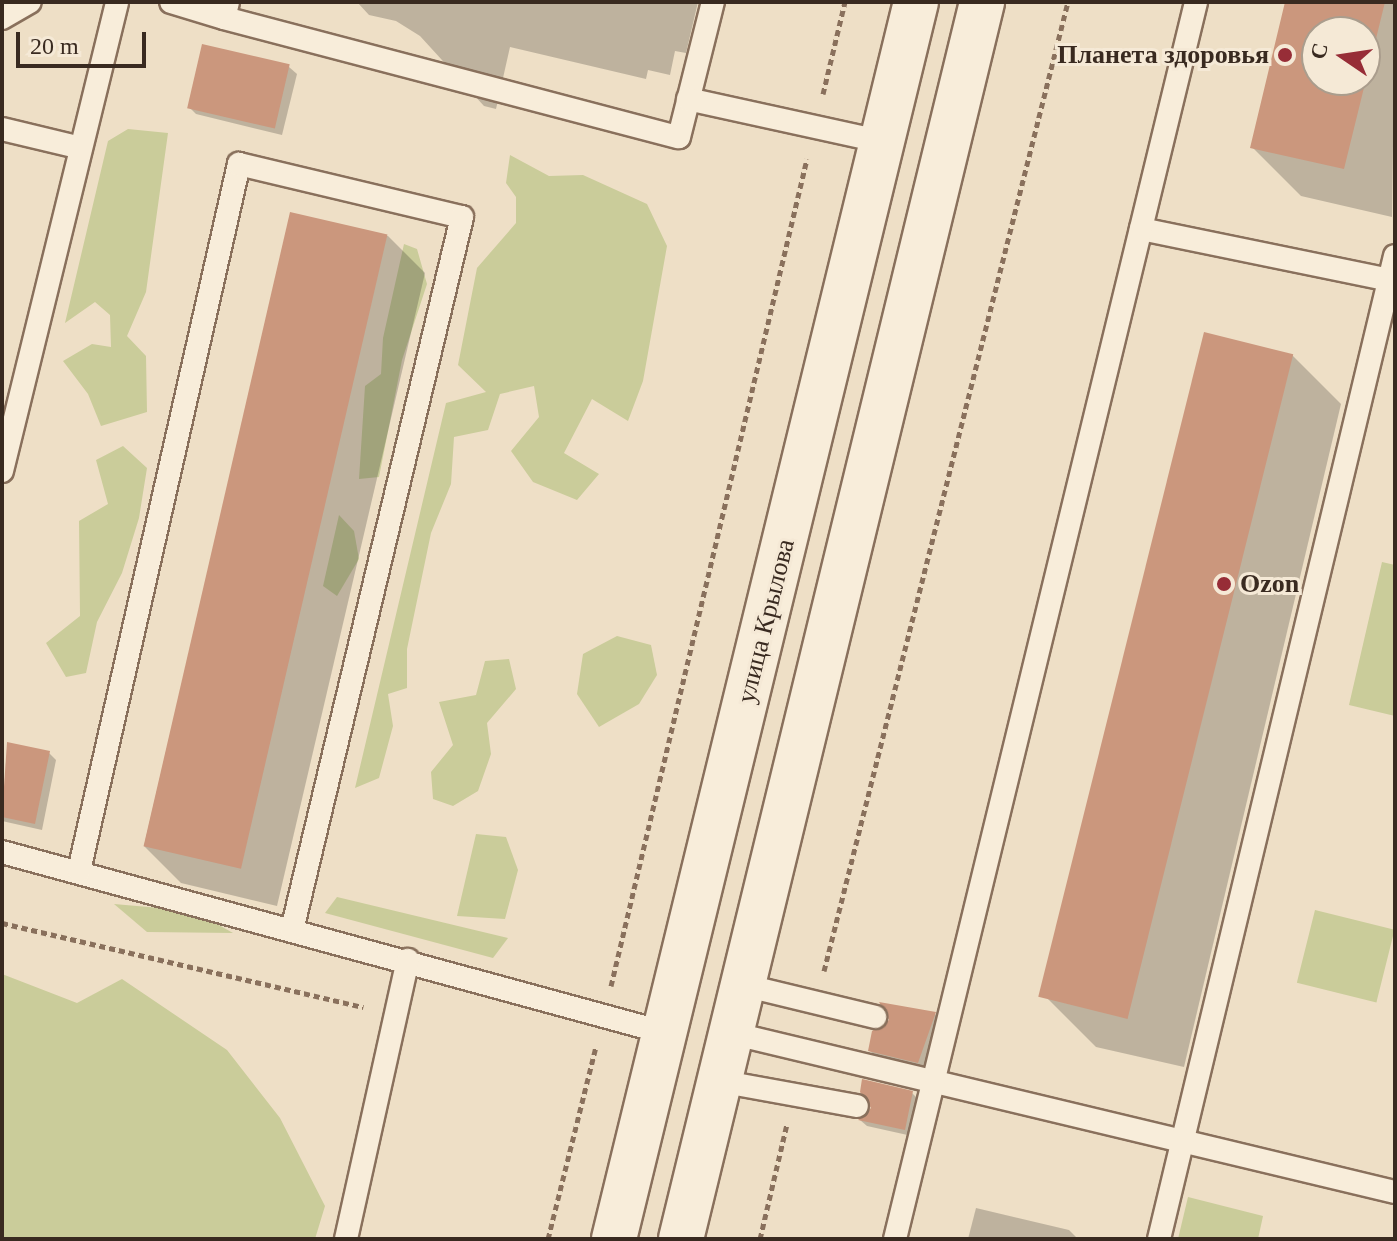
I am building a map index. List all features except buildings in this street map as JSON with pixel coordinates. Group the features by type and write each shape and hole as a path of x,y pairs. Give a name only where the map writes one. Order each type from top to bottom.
{"main road":[{"name":"улица Крылова","path":"614,1239 916,2"},
{"path":"681,1239 982,2"}],"lane":[{"path":"2,18 30,2"},
{"path":"2,471 8,423 117,2"},
{"path":"171,2 226,10 679,137 713,2"},
{"path":"895,1239 1196,2"},
{"path":"688,99 883,142"},
{"path":"2,129 81,148"},
{"path":"79,871 239,164 462,217 292,930"},
{"path":"1141,229 1389,280"},
{"path":"1159,1239 1395,256"},
{"path":"2,852 408,960 666,1033"},
{"path":"346,1239 408,960"},
{"path":"743,985 875,1017"},
{"path":"731,1033 1395,1192"},
{"path":"719,1081 857,1106"}],"path":[{"path":"548,1239 845,2"},
{"path":"816,1002 1068,2"},
{"path":"2,923 395,1015"},
{"path":"760,1239 794,1094"}],"green space":[{"path":"128,129 168,133 146,292 127,336 146,356 147,412 101,426 88,394 63,361 92,344 111,347 110,315 95,302 65,323 108,141"},
{"path":"510,155 549,176 583,175 647,204 667,246 643,381 628,421 592,399 564,453 599,474 577,500 533,482 511,451 539,417 534,386 500,394 488,430 454,437 451,484 431,533 407,649 407,688 388,694 393,726 379,778 355,788 446,403 486,392 458,365 477,268 516,223 516,197 506,183"},
{"path":"404,244 417,249 427,284 402,360 379,477 359,479 365,386 381,374 383,338"},
{"path":"123,446 147,468 139,518 122,573 97,622 86,673 66,677 46,643 80,616 79,521 108,504 96,460"},
{"path":"339,515 354,531 359,559 337,596 323,586"},
{"path":"1382,562 1395,565 1395,716 1349,705"},
{"path":"617,636 651,645 657,675 639,704 599,727 577,694 583,654"},
{"path":"509,659 516,689 487,723 491,754 478,791 453,806 433,799 431,772 453,745 439,702 476,695 485,661"},
{"path":"476,834 506,837 518,870 505,919 457,916"},
{"path":"337,897 508,938 493,958 325,913"},
{"path":"114,904 194,911 233,933 147,932"},
{"path":"1315,910 1395,930 1376,1003 1297,983"},
{"path":"2,974 77,1003 122,979 227,1050 280,1118 325,1206 315,1239 2,1239"},
{"path":"1188,1197 1263,1216 1258,1239 1178,1239"}],"place":[{"name":"Планета здоровья","path":"1285,55"},
{"name":"Ozon","path":"1224,584"}]}
